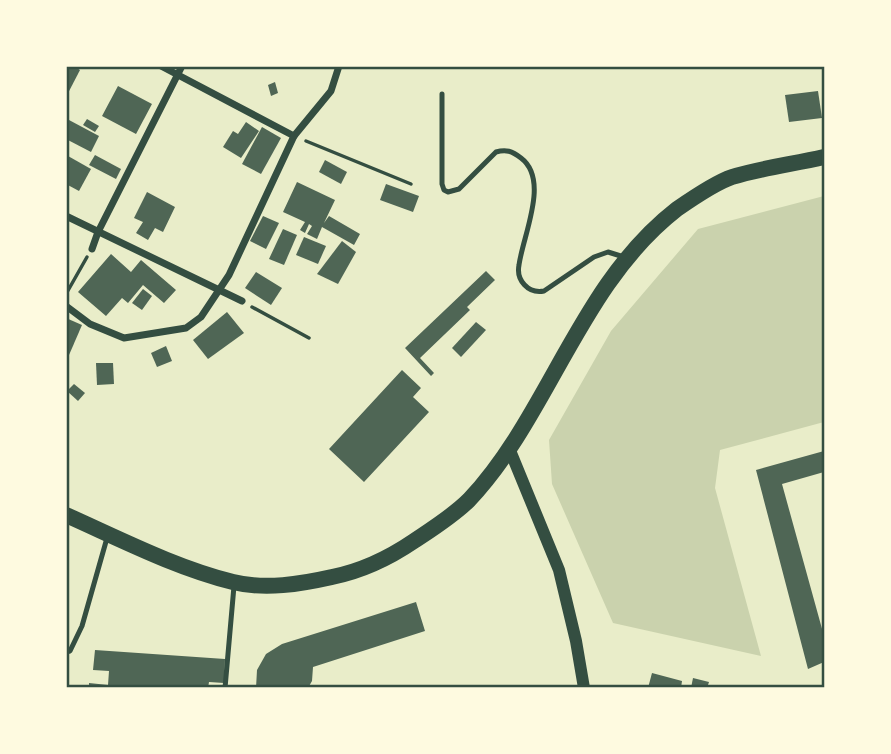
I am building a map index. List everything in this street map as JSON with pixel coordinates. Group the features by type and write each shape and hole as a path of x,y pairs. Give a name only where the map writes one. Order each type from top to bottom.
{"main road":[{"path":"66,515 183,565 234,583 269,586 310,582 351,573 393,554 435,527 468,500 509,448 592,306 626,258 677,209 730,178 824,157"}],"street":[{"path":"160,66 294,136"},
{"path":"92,250 98,232 182,66"},
{"path":"66,306 90,324 124,338 186,328 201,317 221,289 294,136 331,92 339,66"},
{"path":"66,216 242,301"},
{"path":"509,448 559,570 576,641 583,688"}],"lane":[{"path":"442,94 444,190 448,192 459,189 496,152 504,150 517,155 531,167 533,204 518,266 519,276 530,290 544,292 594,257 608,252 626,258"},
{"path":"66,652 70,651 82,626 109,534"},
{"path":"225,688 234,583"}],"path":[{"path":"294,136 411,184"},
{"path":"66,294 92,250"},
{"path":"242,301 309,338"}],"green space":[{"path":"824,196 824,422 720,450 715,488 761,656 613,623 552,484 549,440 611,331 698,229"}],"building":[{"path":"66,66 74,66 80,70 66,97"},
{"path":"275,82 278,93 271,96 268,85"},
{"path":"118,86 152,104 136,134 102,116"},
{"path":"818,91 822,118 789,122 785,95"},
{"path":"87,119 99,126 95,132 83,125"},
{"path":"69,120 99,136 91,152 66,139 66,125"},
{"path":"246,122 259,131 241,158 223,147 233,131 238,134"},
{"path":"262,127 281,138 261,174 242,164"},
{"path":"95,155 121,169 116,179 89,165"},
{"path":"68,156 91,169 79,191 66,184"},
{"path":"325,160 347,172 341,184 319,172"},
{"path":"297,182 335,200 324,223 329,216 360,234 354,245 322,227 317,239 307,234 312,226 309,224 305,233 300,230 305,222 283,212"},
{"path":"386,184 419,196 413,212 380,200"},
{"path":"147,192 175,207 163,232 155,228 148,240 136,233 143,222 134,218"},
{"path":"263,216 279,223 266,249 250,241"},
{"path":"283,229 297,235 284,265 269,259"},
{"path":"304,237 326,246 318,264 296,255"},
{"path":"342,241 356,252 338,284 317,274"},
{"path":"111,254 131,272 141,260 176,290 164,303 143,285 128,303 122,298 106,316 78,292"},
{"path":"486,271 495,280 467,307 470,310 420,358 434,373 431,376 405,348"},
{"path":"256,272 282,288 271,305 245,288"},
{"path":"143,289 152,296 142,310 132,303"},
{"path":"227,312 244,333 208,359 193,340"},
{"path":"66,318 82,325 66,362"},
{"path":"476,322 486,330 461,357 452,348"},
{"path":"166,346 172,361 157,367 151,353"},
{"path":"96,363 113,363 114,384 97,385"},
{"path":"402,370 421,388 413,397 429,412 364,482 329,449"},
{"path":"74,384 85,393 78,401 67,391"},
{"path":"824,451 824,472 782,484 824,636 824,662 808,669 756,470"},
{"path":"416,602 425,631 313,667 312,681 308,688 256,688 257,670 266,654 282,644"},
{"path":"95,650 225,659 224,683 209,682 208,688 89,688 89,683 108,685 109,671 93,670"},
{"path":"652,673 682,681 681,688 648,688"},
{"path":"693,678 709,682 707,688 691,688"}]}
